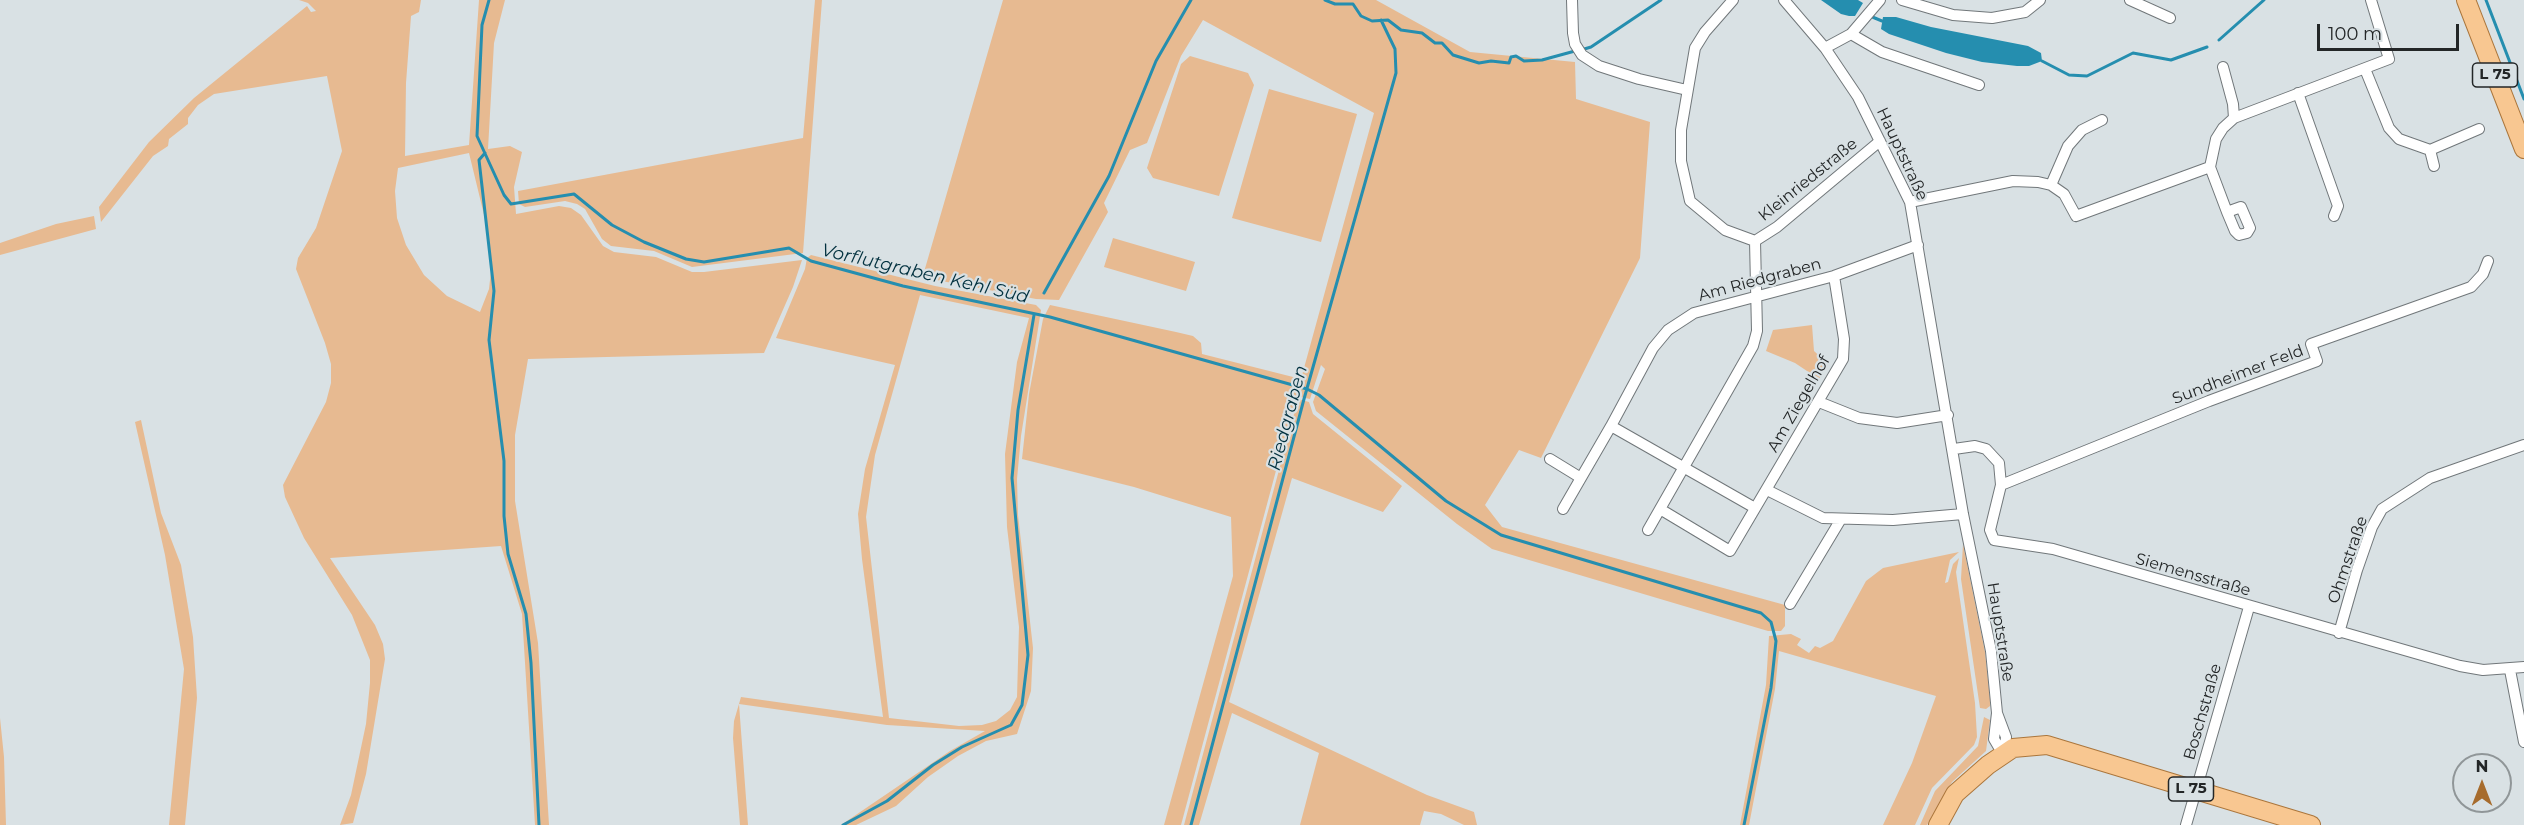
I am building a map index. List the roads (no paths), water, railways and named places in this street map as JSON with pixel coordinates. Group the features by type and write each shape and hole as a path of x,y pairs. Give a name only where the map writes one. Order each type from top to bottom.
{"main road":[{"name":"L 75","path":"2466,0 2524,149"},
{"name":"L 75","path":"2004,756 2071,753 2311,825"},
{"path":"1938,825 1955,794 1970,778 2004,756"}],"street":[{"path":"1572,0 1575,44 1582,55 1609,69 1687,90"},
{"name":"Kleinriedstraße","path":"1733,0 1705,32 1695,48 1681,130 1681,161 1690,201 1725,230 1755,241"},
{"name":"Hauptstraße","path":"1784,0 1825,48 1858,97 1910,202 1963,514 1990,651 1997,713 1994,739 2004,756"},
{"path":"1902,0 1953,15 1992,18 2025,12 2040,0"},
{"path":"2131,0 2170,18"},
{"path":"2227,212 2210,167 2216,139 2223,128 2234,118 2389,59 2371,0"},
{"path":"1825,48 1851,34 1878,4"},
{"path":"1851,34 1882,52 1979,85"},
{"path":"2223,67 2233,104 2234,118"},
{"path":"2365,69 2389,128 2399,139 2430,150 2479,129"},
{"path":"2298,93 2338,206 2334,216"},
{"path":"2050,185 2068,146 2082,130 2103,120"},
{"name":"Kleinriedstraße","path":"1755,241 1777,227 1880,141"},
{"path":"2430,150 2434,166"},
{"path":"1910,202 2013,181 2050,185 2064,194 2076,216 2210,167"},
{"name":"Kleinriedstraße","path":"1648,530 1753,346 1757,331 1755,241"},
{"path":"1834,276 1918,245"},
{"name":"Sundheimer Feld","path":"2001,485 2209,401 2317,361 2311,344 2471,287 2483,274 2488,261"},
{"name":"Am Riedgraben","path":"1563,509 1653,348 1668,330 1694,313 1834,276"},
{"name":"Am Ziegelhof","path":"1660,509 1730,551 1843,359 1844,339 1834,276"},
{"path":"1819,402 1858,418 1897,423 1948,415"},
{"path":"1611,426 1755,508"},
{"name":"Ohmstraße","path":"2339,633 2357,570 2372,527 2382,509 2430,478 2524,445"},
{"name":"Siemensstraße","path":"1953,449 1975,446 1986,449 1999,464 2001,485 1990,530 1994,540 2052,549 2460,666 2483,670 2510,670 2524,667"},
{"path":"1550,459 1581,478"},
{"path":"1767,490 1823,518 1893,520 1963,514"},
{"path":"1790,604 1841,519"},
{"name":"Boschstraße","path":"2186,825 2249,607"},
{"path":"2510,670 2524,742"}],"water":[{"path":"1821,0 1858,0 1863,3 1855,16 1849,16 1841,14"},
{"path":"1883,17 1896,17 1931,27 2028,46 2041,53 2042,61 2029,66 2017,66 1982,62 1946,53 1889,34 1881,29"}],"waterway":[{"name":"Vorflutgraben Kehl Süd","path":"489,0 482,25 477,136 504,195 511,204 574,194 612,225 644,242 686,259 704,262 789,248 811,261 903,286 1050,317 1307,389 1319,395 1446,501 1501,535 1761,613 1771,622 1776,641 1771,688 1744,825"},
{"path":"1044,293 1109,176 1156,61 1191,0"},
{"path":"1325,0 1335,4 1353,4 1361,16 1372,21 1388,20 1401,30 1422,33 1435,43 1442,43 1453,55 1479,63 1491,61 1509,63 1511,57 1516,56 1524,61 1542,60 1575,51"},
{"path":"1581,50 1591,47 1661,0"},
{"path":"2219,40 2264,0"},
{"path":"2486,0 2524,99"},
{"path":"1870,16 1882,21"},
{"name":"Riedgraben","path":"1191,825 1304,399 1396,73 1395,49 1381,20"},
{"path":"2042,61 2069,75 2087,76 2133,53 2171,60 2207,47"},
{"path":"485,153 479,160 494,291 489,340 504,461 504,516 508,554 526,614 531,663 539,825"},
{"path":"843,825 887,801 933,765 962,747 1011,725 1022,705 1028,655 1012,478 1018,410 1034,315"}]}
